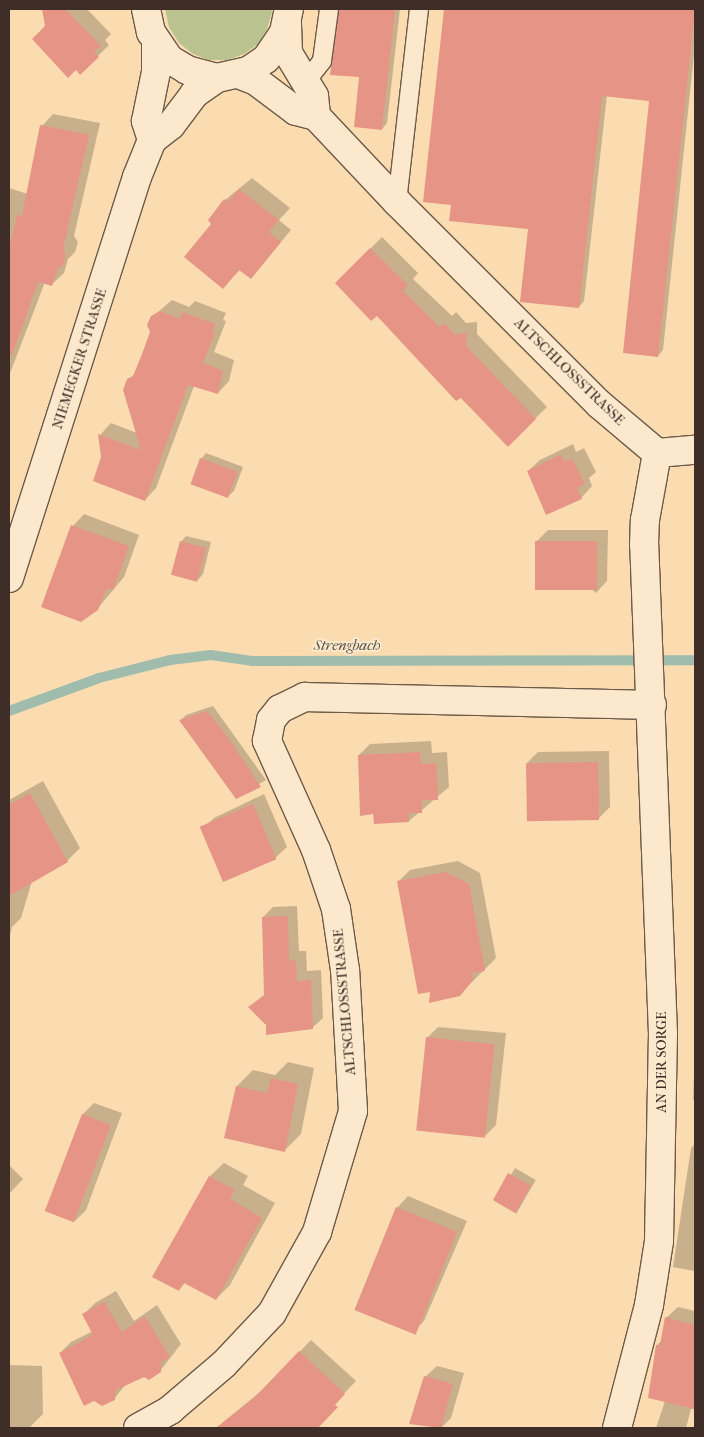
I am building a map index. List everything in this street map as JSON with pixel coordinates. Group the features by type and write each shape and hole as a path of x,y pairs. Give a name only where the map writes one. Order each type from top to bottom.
{"street":[{"path":"146,9 156,42 156,72 146,121 152,140"},
{"path":"288,15 288,53 304,84 314,96 316,116"},
{"name":"NIEMEGKER STRASSE","path":"9,578 137,177 152,140 171,125 194,94 266,59 279,42 288,15"},
{"path":"156,42 178,65 197,74 228,76"},
{"name":"ALTSCHLOSSSTRASSE","path":"228,76 256,81 296,111 316,116 397,202 599,404 657,453"},
{"path":"652,698 645,520 657,453 695,450"},
{"name":"ALTSCHLOSSSTRASSE","path":"138,1428 170,1410 224,1364 272,1313 317,1232 353,1111 345,970 336,909 316,850 267,741 271,720 280,709 305,697 652,698"},
{"name":"AN DER SORGE","path":"617,1428 649,1304 659,1241 663,1034 652,698"}],"lane":[{"path":"304,84 322,61 329,9"},
{"path":"397,202 419,9"}],"green space":[{"path":"165,9 271,9 272,12 267,29 258,44 244,54 227,60 209,60 193,54 179,43 169,27"}],"building":[{"path":"42,9 65,9 101,46 94,52 99,57 80,75 76,70 68,78 32,39 45,26"},
{"path":"339,9 395,9 382,130 354,127 359,77 330,75"},
{"path":"444,9 695,9 658,357 623,353 649,101 602,96 579,308 520,302 528,229 449,221 451,205 423,202"},
{"path":"40,125 89,135 63,249 66,254 63,266 58,268 52,286 38,282 12,355 9,354 9,248 17,215 22,216"},
{"path":"239,189 279,220 269,232 281,242 251,279 239,270 223,289 184,257 211,224 208,220 224,199 228,202"},
{"path":"370,248 408,285 403,291 440,327 444,323 454,334 467,333 466,346 536,419 508,447 461,398 456,401 377,316 371,321 335,283"},
{"path":"160,311 180,319 182,312 215,324 212,331 215,333 203,363 223,371 218,394 188,385 145,501 93,481 101,457 98,434 141,450 123,390 127,379 133,376 142,354 150,332 147,325 151,316"},
{"path":"561,454 565,462 572,458 585,484 577,488 582,499 546,515 527,471"},
{"path":"200,458 238,472 228,498 190,484"},
{"path":"71,525 129,546 113,590 107,588 98,610 81,622 41,607"},
{"path":"180,541 206,548 197,582 171,575"},
{"path":"535,541 597,541 597,590 535,590"},
{"path":"207,711 229,739 261,787 236,799 179,720"},
{"path":"420,752 421,764 436,763 438,800 422,800 422,813 409,813 409,822 374,824 373,814 360,816 358,755"},
{"path":"598,762 599,820 527,821 526,763"},
{"path":"30,793 68,862 9,896 9,805"},
{"path":"253,804 276,859 223,882 200,827"},
{"path":"446,872 469,884 485,971 472,973 473,980 460,996 429,1003 430,992 418,994 397,881"},
{"path":"288,916 289,961 296,960 297,981 311,980 313,1029 266,1035 266,1025 248,1007 264,996 262,917"},
{"path":"426,1037 495,1044 485,1138 416,1130"},
{"path":"271,1078 298,1084 285,1152 224,1138 236,1086 267,1093"},
{"path":"82,1114 111,1125 74,1222 45,1211"},
{"path":"508,1173 531,1186 516,1213 493,1200"},
{"path":"209,1176 235,1190 230,1199 262,1218 216,1300 184,1283 179,1291 152,1277"},
{"path":"396,1207 457,1232 416,1335 354,1310"},
{"path":"104,1302 122,1332 145,1316 170,1357 161,1362 161,1372 149,1380 144,1377 116,1390 115,1400 102,1406 94,1401 84,1406 59,1353 93,1335 82,1314"},
{"path":"665,1317 695,1325 695,1409 648,1398 656,1345 660,1345"},
{"path":"299,1351 345,1394 335,1405 338,1407 318,1428 216,1428 255,1397"},
{"path":"424,1376 453,1384 441,1428 409,1424"}],"waterway":[{"name":"Strengbach","path":"9,711 99,678 170,660 211,655 252,661 695,660"}]}
